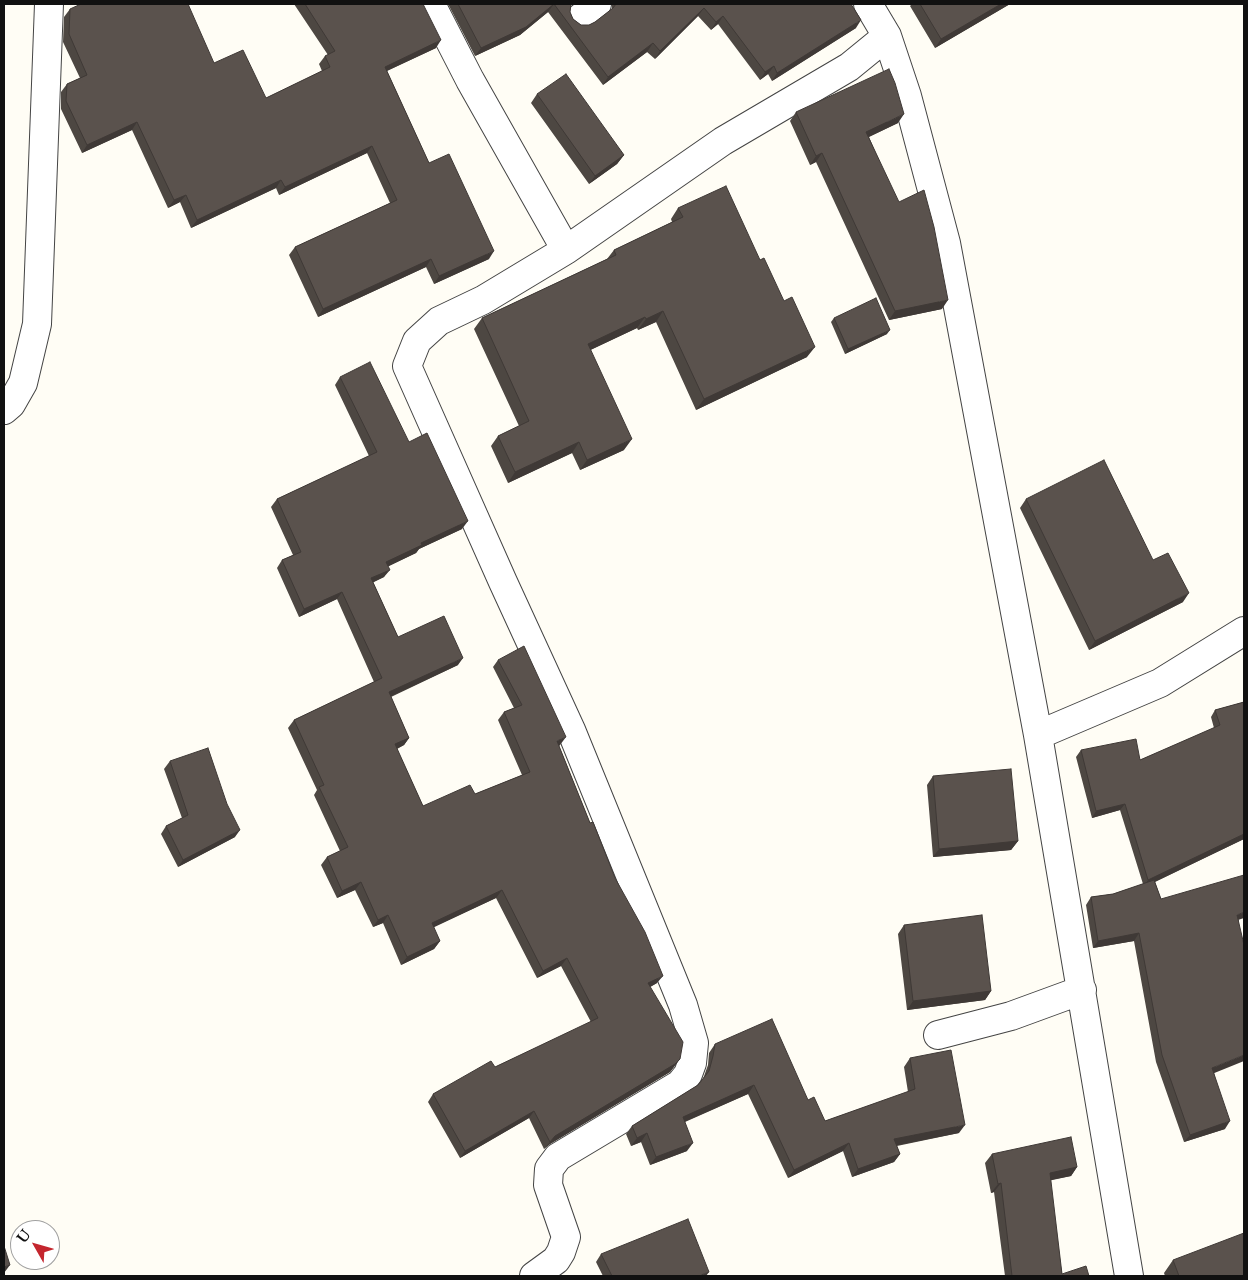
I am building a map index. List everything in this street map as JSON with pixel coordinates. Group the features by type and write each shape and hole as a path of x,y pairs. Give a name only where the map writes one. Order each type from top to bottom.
{"street":[{"path":"4,410 11,404 23,383 37,324 49,4"},
{"path":"430,4 470,80 566,250"},
{"path":"873,6 887,36 907,96 946,243 1038,735 1130,1276"},
{"path":"534,1276 556,1260 562,1252 566,1237 548,1185 549,1169 558,1157 680,1084 688,1074 692,1063 694,1043 683,1005 571,730 407,366 417,341 439,321 483,300 566,250 723,141 849,67 887,36"},
{"path":"1038,735 1160,682 1244,631"},
{"path":"938,1035 1011,1016 1082,990"}],"building":[{"path":"81,4 188,4 214,63 243,50 266,98 330,67 325,56 335,51 305,4 423,4 441,40 385,67 429,163 449,154 494,251 439,276 431,259 323,309 295,247 397,200 372,146 285,187 281,180 197,220 186,195 174,200 137,122 87,145 66,101 67,84 87,75 69,34 70,9"},
{"path":"458,4 554,4 526,27 481,48"},
{"path":"554,4 571,4 570,12 573,19 581,25 589,25 595,22 616,4 851,4 861,20 777,73 774,66 765,72 723,16 716,22 704,8 660,51 653,43 608,77"},
{"path":"920,4 1001,4 941,39"},
{"path":"889,69 904,114 866,132 899,202 924,190 934,227 948,300 895,311 822,153 816,156 796,112"},
{"path":"566,74 624,155 595,176 537,94"},
{"path":"726,186 760,260 764,258 784,301 792,297 815,347 704,399 663,311 646,319 645,317 588,344 632,439 587,460 579,442 515,472 498,436 529,421 482,318 616,255 614,250 683,217 678,208"},
{"path":"876,298 890,330 848,349 834,318"},
{"path":"370,362 409,442 427,433 468,521 386,562 390,570 371,578 398,637 444,616 463,658 389,692 409,738 395,744 423,806 470,785 475,794 530,772 504,712 522,705 498,660 524,646 566,737 557,741 590,823 593,822 615,878 645,932 663,976 648,983 683,1042 680,1059 675,1064 555,1136 550,1142 534,1111 465,1151 433,1094 491,1061 495,1067 598,1018 567,958 543,971 502,890 432,923 440,941 407,957 388,915 378,920 361,882 342,891 327,857 348,847 319,787 324,785 294,720 382,678 342,592 304,609 282,560 301,552 277,499 377,452 340,377"},
{"path":"1104,460 1153,560 1168,553 1189,593 1095,641 1026,499"},
{"path":"1244,702 1244,834 1148,880 1125,804 1096,811 1081,750 1136,739 1140,760 1220,725 1215,710"},
{"path":"208,748 227,804 240,830 183,860 166,826 188,815 170,761"},
{"path":"1011,769 1018,841 939,849 933,776"},
{"path":"1244,875 1244,912 1237,915 1244,945 1244,1055 1212,1068 1230,1121 1190,1135 1162,1055 1139,933 1098,941 1091,897 1113,894 1154,880 1161,899"},
{"path":"982,915 991,991 913,1001 904,925"},
{"path":"772,1019 808,1100 814,1097 825,1121 915,1089 910,1058 951,1050 965,1125 894,1139 900,1154 858,1169 849,1143 794,1170 754,1085 683,1117 693,1143 656,1157 647,1133 637,1138 632,1126 698,1085 709,1071 715,1044"},
{"path":"1071,1137 1077,1167 1050,1173 1062,1274 1086,1266 1089,1276 1012,1276 1001,1183 998,1184 992,1154"},
{"path":"688,1219 709,1272 702,1276 612,1276 601,1254"},
{"path":"1244,1233 1244,1276 1179,1276 1173,1260"},
{"path":"4,1246 10,1265 4,1267"}]}
